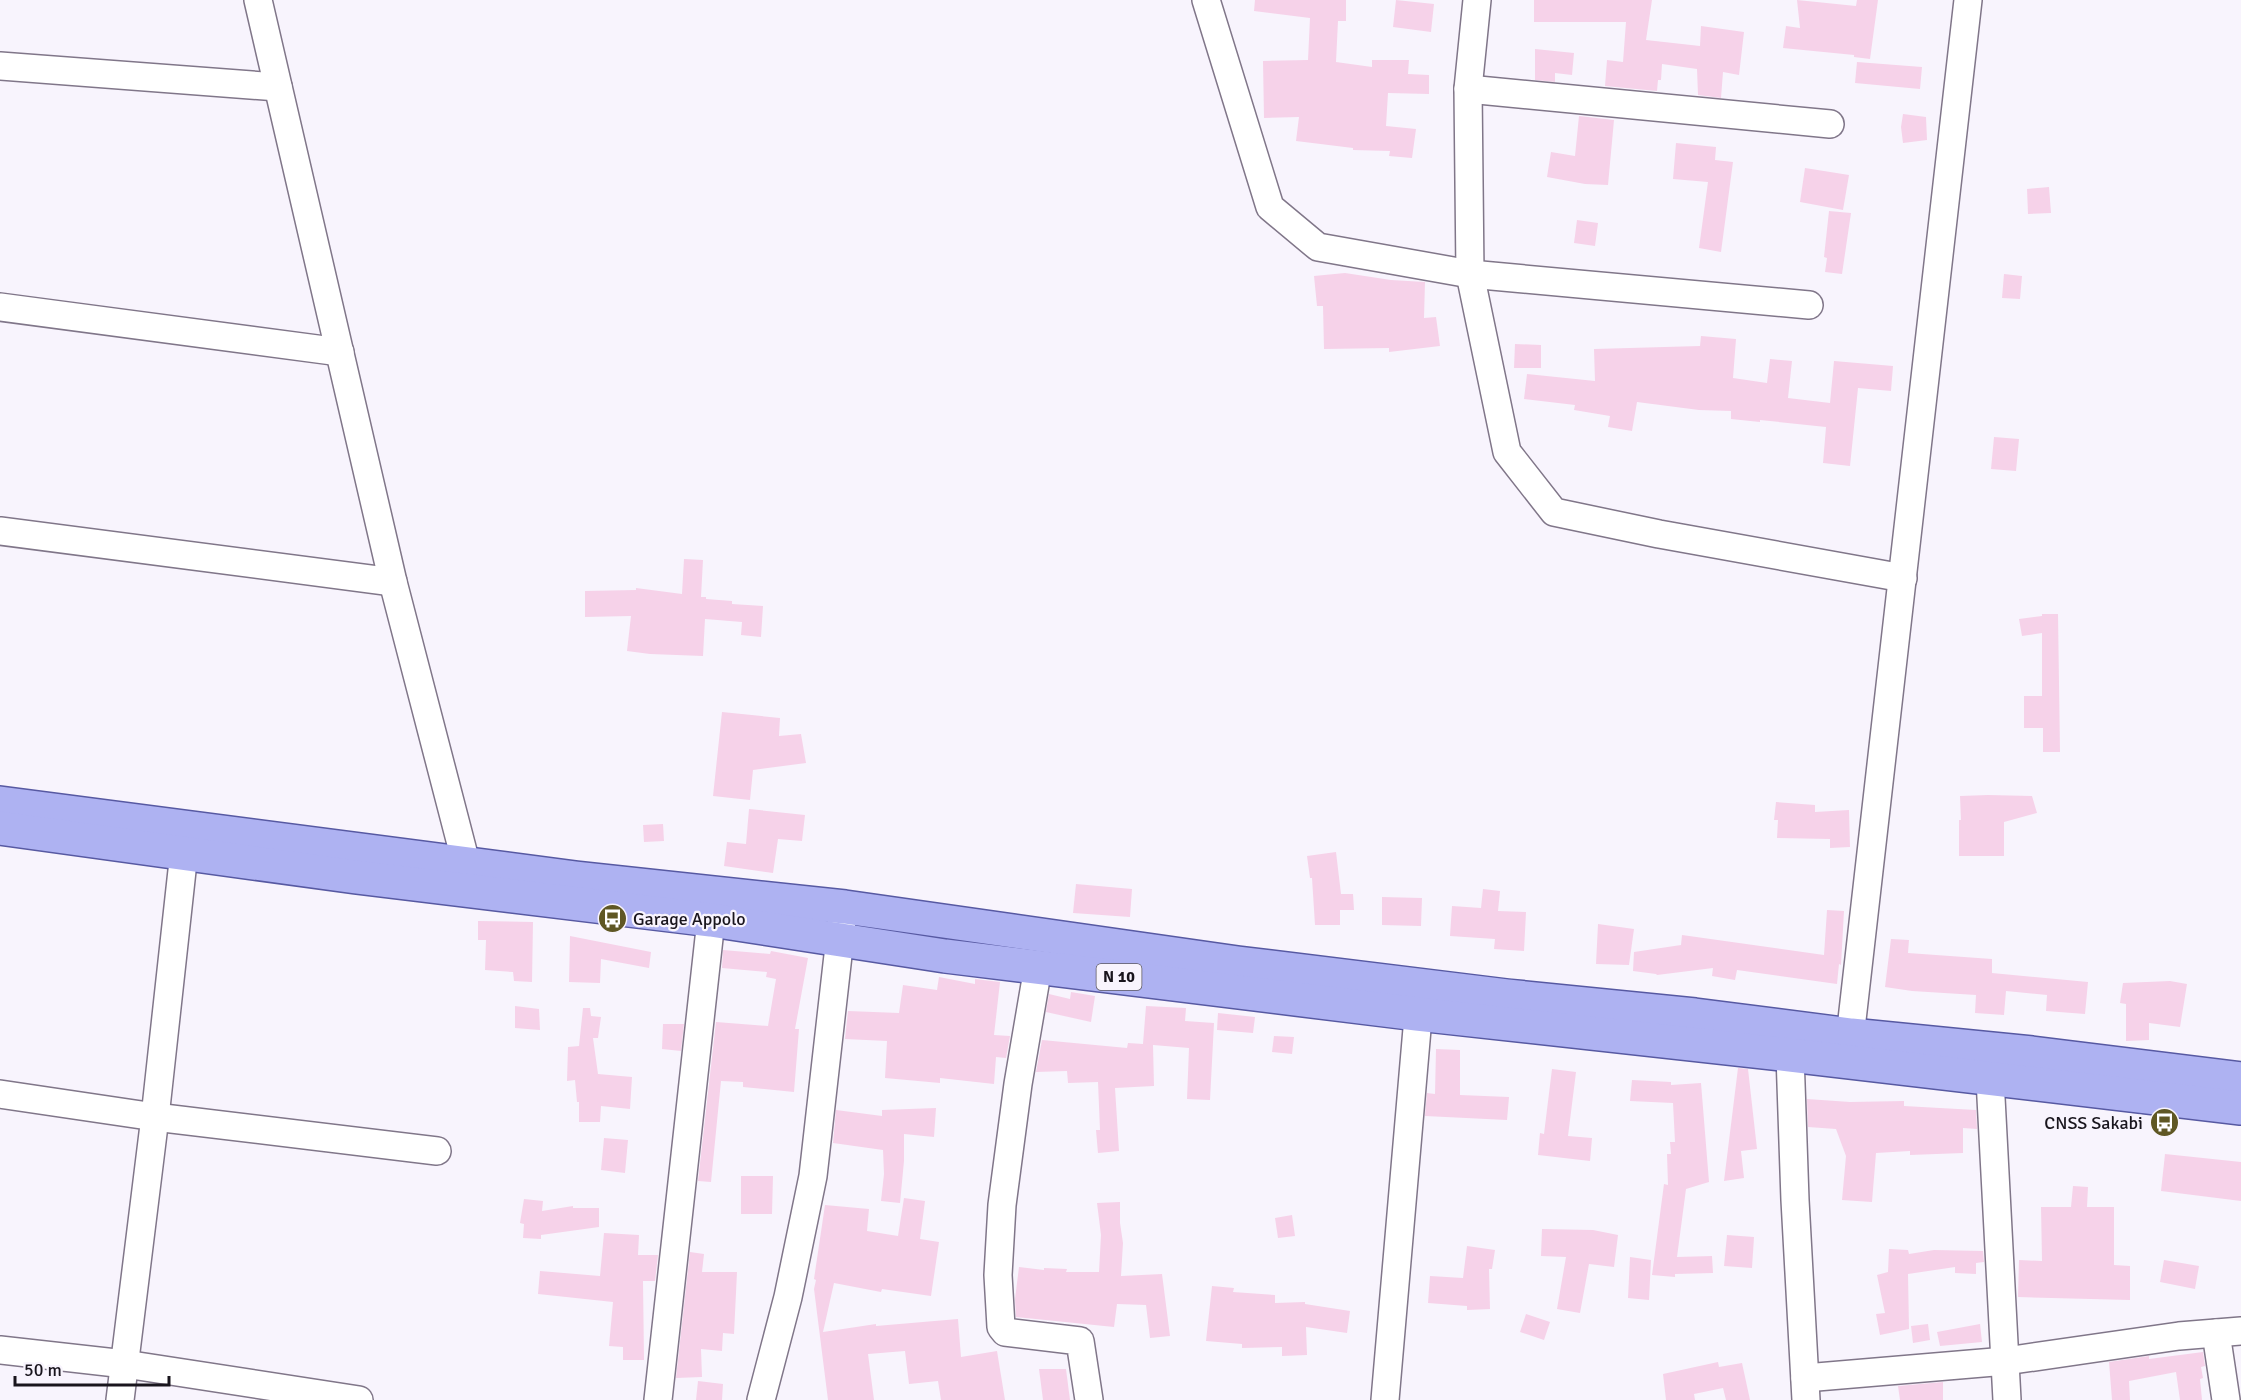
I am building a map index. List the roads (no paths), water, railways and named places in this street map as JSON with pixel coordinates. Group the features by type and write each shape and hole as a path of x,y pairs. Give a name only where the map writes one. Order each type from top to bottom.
{"main road":[{"name":"N 10","path":"0,803 185,839 465,877 711,920 945,956 1038,967 1419,999 1849,1049 1990,1079 2241,1108"},
{"name":"N 10","path":"0,828 185,839"},
{"name":"N 10","path":"465,877 678,890 845,907 1238,963 1419,999 1790,1055 1849,1049 2032,1053 2241,1079"}],"street":[{"path":"258,0 393,582 465,877"},
{"path":"1206,0 1270,207 1317,247 1470,274 1809,305"},
{"path":"1477,0 1468,89 1470,274 1507,452 1554,512 1659,534 1903,578"},
{"path":"1849,1049 1968,0"},
{"path":"0,66 278,87"},
{"path":"1468,89 1830,124"},
{"path":"0,307 340,352"},
{"path":"0,531 393,582"},
{"path":"120,1400 155,1118 185,839"},
{"path":"760,1400 788,1297 813,1176 839,940 845,907"},
{"path":"658,1400 711,920"},
{"path":"1038,967 1018,1084 1002,1205 998,1275 1001,1326 1005,1332 1080,1341 1089,1400"},
{"path":"1386,1400 1419,999"},
{"path":"1790,1055 1805,1389 2179,1336 2229,1332 2226,1400"},
{"path":"1990,1079 2007,1400"},
{"path":"0,1094 155,1118 437,1150"},
{"path":"0,1350 125,1364 359,1400"}],"place":[{"name":"Garage Appolo","path":"612,919"},
{"name":"CNSS Sakabi","path":"2164,1123"}]}
